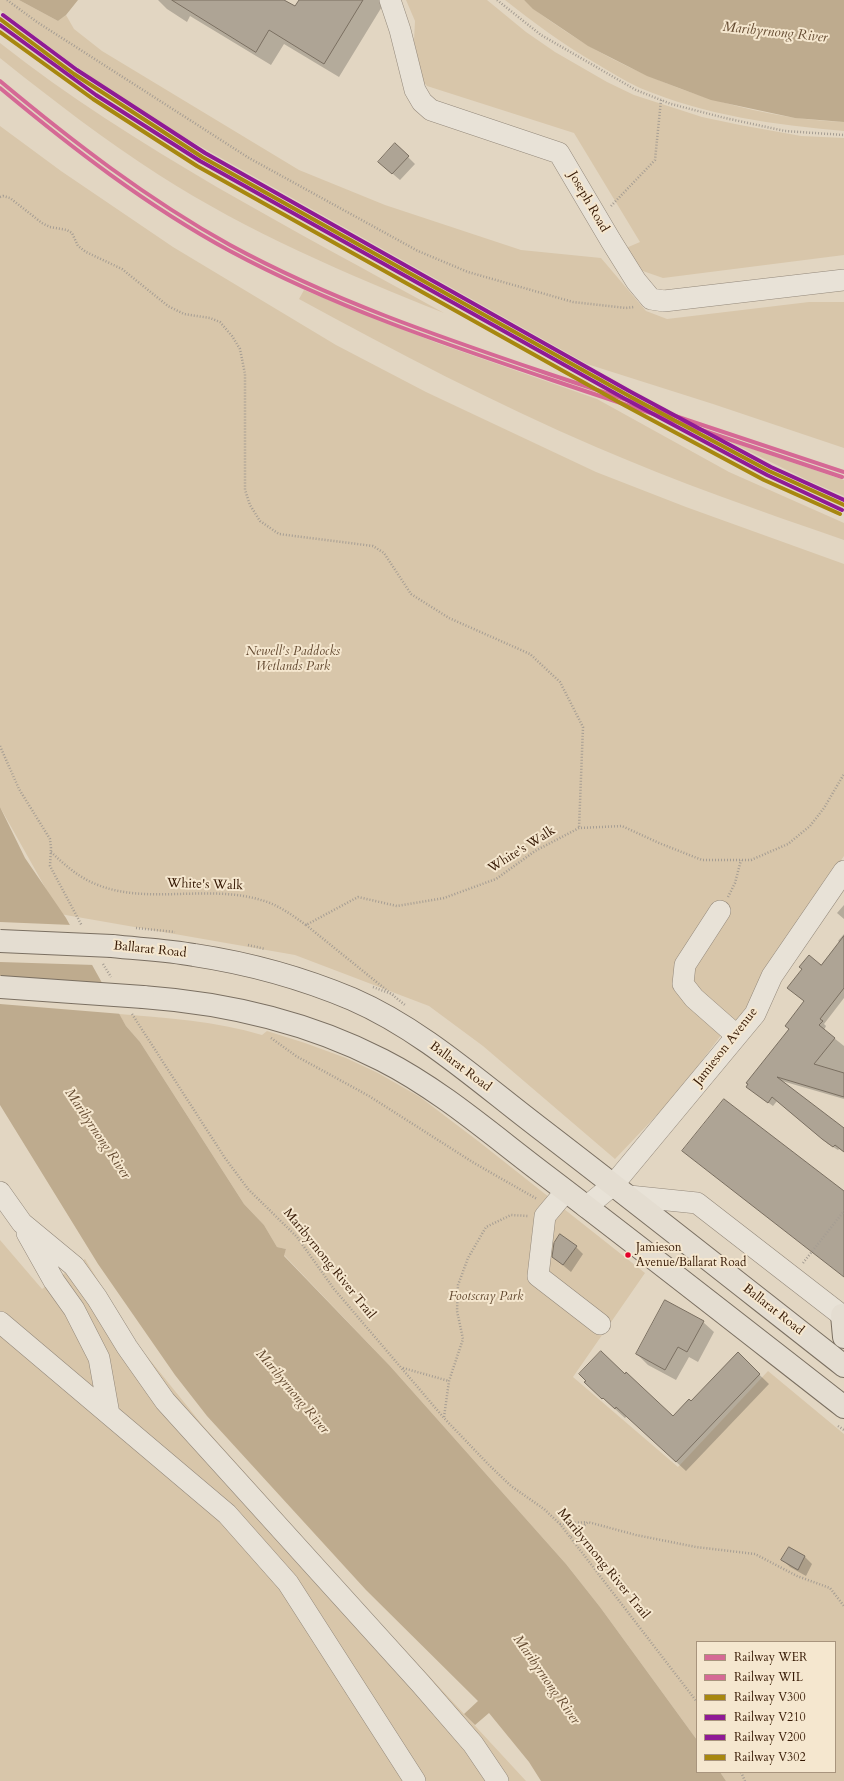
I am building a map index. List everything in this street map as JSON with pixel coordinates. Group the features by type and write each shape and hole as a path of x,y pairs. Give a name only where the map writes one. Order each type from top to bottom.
{"highway":[{"name":"Ballarat Road","path":"0,941 107,953 194,955 266,971 325,989 352,999 379,1012 404,1026 440,1051 621,1190 844,1366"},
{"path":"0,987 135,1002 180,1000 248,1011 316,1032 350,1045 382,1060 414,1078 448,1102 566,1191 838,1414"},
{"path":"843,1316 844,1337"}],"street":[{"name":"Joseph Road","path":"390,0 400,30 416,90 422,102 431,110 559,153 644,293 653,300 662,302 844,280"},
{"name":"Jamieson Avenue","path":"586,1207 621,1190 736,1035 755,1014 772,976 844,871"},
{"path":"720,911 685,965 683,984 694,998 736,1035"},
{"path":"621,1190 697,1203 843,1316"},
{"path":"566,1191 548,1212 538,1276 600,1324"},
{"path":"0,1192 16,1216 54,1281 74,1309 99,1358 109,1414"},
{"path":"16,1216 35,1234 74,1266 97,1298 127,1347 165,1401 421,1684 473,1744 498,1781"},
{"path":"0,1322 227,1514 288,1583 415,1781"}],"path":[{"path":"6,0 249,158 407,245 468,272 565,300 626,308"},
{"path":"497,0 541,35 572,54 636,90 661,100 724,118 785,131 844,135"},
{"path":"598,219 655,160 661,100"},
{"path":"0,197 3,196 10,198 25,212 42,224 67,230 72,234 78,246 86,252 122,269 168,306 184,314 210,318 220,322 232,336 240,349 245,374 245,490 250,505 264,525 280,534 373,546 384,553 411,594 449,618 530,654 560,682 583,727 578,828"},
{"path":"0,746 19,789 50,839 50,866 86,933"},
{"name":"White's Walk","path":"51,852 74,873 97,885 119,892 215,893 244,896 262,900 284,910 306,924 358,897 397,906 444,898 496,880 535,851 578,828 622,826 702,860 751,860 788,844 810,826 824,808 844,774"},
{"path":"720,911 735,883 741,860"},
{"path":"306,924 404,1004 413,1014 404,1026"},
{"path":"107,953 113,980"},
{"name":"Maribyrnong River Trail","path":"135,1002 224,1158 237,1175 297,1237 334,1289 403,1368 444,1418 500,1477 544,1509 560,1524 696,1701"},
{"path":"267,1035 296,1056 369,1096 548,1212"},
{"path":"792,1277 844,1211"},
{"path":"444,1418 448,1381 463,1339 457,1311 458,1285 468,1258 486,1227 511,1215 548,1212"},
{"path":"403,1368 448,1381"},
{"path":"838,1414 844,1430"},
{"path":"571,1537 588,1522"},
{"path":"560,1524 588,1522 636,1535 696,1547 755,1554 797,1576 830,1588 844,1606"}],"green space":[{"path":"0,0 19,0 58,21 66,15 74,29 102,51 299,170 385,205 521,250 601,258 646,311 667,319 809,302 844,302 844,448 587,364 189,140 117,95 67,60 0,10"},
{"path":"406,0 487,0 526,32 555,52 607,82 634,95 702,117 740,125 801,136 844,138 844,255 663,278 640,270 626,248 640,242 574,133 427,86 423,82 414,41 415,21"},
{"path":"505,0 524,0 549,20 596,50 628,67 663,82 698,95 735,106 772,114 844,122 844,131 792,126 714,112 640,88 573,49"},
{"path":"0,43 52,82 106,119 160,153 216,187 444,313 298,251 193,196 119,148 0,58"},
{"name":"Newell's Paddocks Wetlands Park","path":"0,126 61,171 173,247 336,345 426,392 596,472 686,507 844,564 844,856 780,948 746,1012 722,1034 675,1096 615,1159 483,1046 429,1006 295,955 60,914 0,807"},
{"path":"304,290 437,343 597,399 729,472 844,523 844,540 657,472 520,413 409,358 299,299"},
{"path":"726,440 844,480 844,496 809,481"},
{"name":"Footscray Park","path":"119,1014 209,1023 262,1035 267,1031 346,1058 378,1073 420,1097 645,1273 573,1377 678,1467 768,1371 844,1434 844,1781 726,1781 721,1773 836,1773 836,1641 696,1641 696,1739 600,1607 566,1564 390,1366 284,1255 286,1249 277,1247 264,1225 244,1204 140,1042 126,1026"},
{"path":"0,1240 42,1289 85,1259 137,1344 204,1427 367,1609 526,1781 0,1781"}],"water":[{"path":"19,0 78,0 66,15 58,21"},
{"name":"Maribyrnong River","path":"524,0 844,0 844,122 795,118 711,100 647,76 588,46 533,9"},
{"name":"Maribyrnong River","path":"0,807 25,858 66,918 126,1026 140,1042 244,1204 264,1225 277,1247 286,1249 284,1256 390,1366 566,1564 600,1607 696,1739 696,1773 721,1773 726,1781 541,1781 529,1762 489,1713 475,1725 464,1714 478,1701 366,1590 207,1416 175,1375 98,1264 0,1105"}],"pier":[{"path":"0,922 72,925 95,965 0,962"},
{"path":"0,978 106,985 122,1014 0,1004"}],"building":[{"path":"172,0 284,0 295,6 299,0 363,0 324,64 269,30 256,52"},
{"path":"395,143 409,156 392,174 378,162"},
{"path":"844,936 844,988 820,1019 823,1021 819,1025 835,1038 814,1064 844,1073 844,1097 777,1077 844,1128 844,1152 835,1145 833,1147 822,1139 772,1097 768,1103 746,1087 748,1084 746,1083 789,1029 785,1026 804,1001 787,988 802,969 799,967 809,955 821,965"},
{"path":"724,1099 844,1191 844,1277 682,1151"},
{"path":"560,1234 577,1246 563,1265 552,1257 554,1243"},
{"path":"665,1300 704,1321 687,1352 678,1347 665,1370 636,1354"},
{"path":"601,1351 673,1416 689,1399 691,1401 738,1352 760,1374 676,1462 616,1407 615,1409 603,1398 602,1399 584,1382 586,1381 579,1374"},
{"path":"789,1547 805,1556 798,1570 781,1560"}],"rail line":[{"name":"V200","path":"3,15 77,70 205,153 631,392 771,467 844,500"},
{"name":"V300","path":"0,19 74,74 202,157 629,396 769,471 844,505"},
{"name":"V210","path":"0,25 96,95 200,161 627,400 767,475 842,510"},
{"name":"V302","path":"0,32 93,99 197,166 624,405 764,480 840,514"},
{"name":"WER","path":"0,81 83,147 140,189 199,227 268,265 386,316 467,346 844,472"},
{"name":"WIL","path":"0,88 83,154 169,215 199,234 269,271 348,306 470,352 842,477"}],"place":[{"name":"Jamieson Avenue/Ballarat Road","path":"628,1255"}]}
